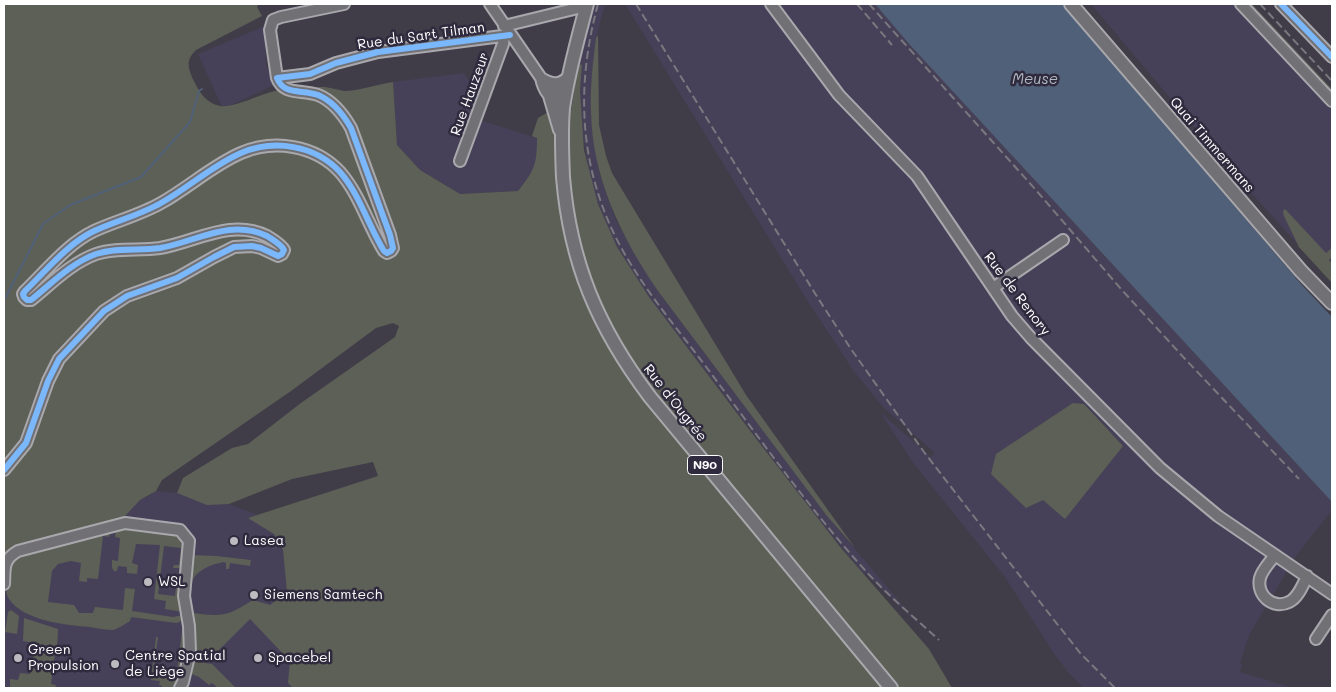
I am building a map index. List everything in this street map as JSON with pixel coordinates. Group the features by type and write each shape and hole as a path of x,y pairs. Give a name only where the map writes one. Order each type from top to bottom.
{"main road":[{"name":"Quai Timmermans","path":"1071,4 1295,264 1332,303"},
{"name":"Quai Timmermans","path":"1080,4 1249,199 1332,290"},
{"name":"N90","path":"565,99 582,6"},
{"name":"Rue d'Ougrée","path":"565,99 562,139 567,214 574,248 590,297 617,349 638,381 680,435 891,688"}],"street":[{"path":"4,470 26,443 48,381 59,359 104,310 127,296 182,276 227,250 242,246 252,246 278,256 284,250 282,246 260,233 244,229 231,229 209,233 165,247 106,252 72,266 31,300 26,300 24,297 25,291 72,245 85,235 159,205 241,153 280,145 293,146 310,151 338,170 357,196 384,251 387,253 391,251 393,248 390,235 346,119 330,102 307,92 285,90 276,78 270,30 273,20 344,4"},
{"path":"490,4 501,21 582,6"},
{"name":"Rue de Renory","path":"771,4 840,95 917,176 1026,333 1153,463 1218,516 1332,594"},
{"path":"1241,4 1332,101"},
{"path":"1281,4 1332,57"},
{"name":"Rue d'Ougrée","path":"501,21 507,36 546,85 562,139"},
{"name":"Rue du Sart Tilman","path":"276,78 310,74 336,63 378,52 507,36"},
{"name":"Rue Hauzeur","path":"460,160 507,36"},
{"path":"565,99 554,100 546,85 561,83 570,75"},
{"path":"993,288 1063,240"},
{"path":"4,584 6,563 10,556 18,551 126,523 180,530 189,541 184,596 189,626 190,652 180,688"},
{"path":"1275,555 1261,575 1259,582 1262,595 1268,600 1278,604 1289,602 1294,598 1307,576"},
{"path":"1316,639 1332,615"}],"shaded area":[{"path":"4,4 259,4 257,7 262,16 196,50 191,56 189,62 190,73 206,99 220,106 226,106 275,91 325,87 350,91 393,82 397,145 420,170 460,194 518,191 534,167 537,138 532,136 538,118 550,111 571,111 578,64 582,65 580,91 584,150 598,204 617,247 649,297 761,445 841,548 929,649 952,688 293,688 288,683 290,661 250,619 211,658 195,655 193,613 225,614 253,600 270,605 287,592 283,550 274,534 248,518 378,476 373,462 292,479 229,504 207,505 177,493 183,478 232,448 248,444 301,403 395,337 399,326 393,323 376,328 291,391 162,480 156,491 140,500 124,517 12,549 4,558"},
{"path":"593,4 605,4 596,38 593,66 591,91 592,129 600,175 616,221 658,291 827,516 921,627 862,572 820,521 649,297 617,247 598,204 590,177 582,131 580,91 582,65 578,64"},
{"path":"625,4 875,4 910,45 1332,502 1332,510 1296,556 1249,635 1240,663 1242,664 1240,672 1290,687 1309,688 1084,688 1068,672 1005,577 914,464 880,412 931,457 935,453 883,407 853,370 807,300"},
{"path":"1091,4 1236,4 1332,107 1332,282 1235,175"},
{"path":"1243,4 1252,4 1332,89 1332,98"},
{"path":"265,26 266,65 274,85 223,109 198,54"},
{"path":"598,35 599,125 612,173 746,395 855,548 827,516 658,291 621,228 603,183 593,135 591,83 596,38"},
{"path":"464,73 477,93 469,117 537,138 537,154 533,173 518,191 460,194 420,170 397,145 393,82"},
{"path":"1285,209 1326,253 1332,248 1332,257 1329,260 1332,264 1332,283 1298,246 1284,216 1283,211"},
{"path":"1073,403 1084,404 1123,446 1065,519 1043,500 1026,508 991,474 996,454"},
{"path":"156,491 177,493 229,504 270,520 276,538 283,550 310,688 4,688 4,550 149,496"},
{"path":"122,527 177,534 186,543 180,568 173,568 174,565 179,565 181,548 164,546 158,594 175,596 177,578 172,577 173,575 180,576 183,612 165,609 166,601 154,599 160,545 136,544 132,563 138,565 137,574 127,573 127,567 118,566 117,571 114,571 112,560 118,561 120,538 115,537 116,531"},
{"path":"110,531 109,537 103,536 98,579 87,578 87,582 79,581 81,563 71,561 58,564 52,571 48,602 74,605 79,613 93,613 95,607 123,610 125,588 135,589 132,611 173,617 183,615 180,622 131,617 130,621 113,630 69,625 35,617 16,606 9,599 6,590 8,569 10,562 14,558 51,546 75,543 77,540"},
{"path":"191,555 251,560 250,566 230,563 229,569 226,569 226,563 224,562 205,568 192,581 191,595 187,592"},
{"path":"11,610 19,616 17,634 5,632 8,612"},
{"path":"24,618 58,629 57,653 55,653 51,684 56,685 55,688 10,688 10,679 18,680 20,673 30,674 35,643 23,641"},
{"path":"182,631 186,631 187,649 176,688 162,688 159,685 160,681 151,680 156,637 158,637 154,668 177,671"},
{"path":"192,661 212,664 236,688 218,688 212,683 209,685 199,677 189,673"}],"water":[{"name":"Meuse","path":"875,4 1062,4 1301,284 1332,317 1332,502 910,45"}],"waterway":[{"path":"4,300 43,224 70,205 141,177 190,122 199,91 202,89"}],"tram line":[{"path":"1246,4 1332,96"}],"railway":[{"path":"598,4 592,29 585,79 585,128 588,153 601,202 621,247 647,289 823,521 873,579 939,640"},
{"path":"636,4 851,349 924,452 1054,620 1081,654 1115,688"},
{"path":"857,4 892,45"},
{"path":"869,4 1035,189 1121,289 1299,479"},
{"path":"1260,4 1332,81"}],"cycle path":[{"path":"1281,4 1332,57"},
{"path":"4,470 26,443 48,381 59,359 104,311 127,296 177,278 234,247 252,246 278,256 284,250 267,236 240,229 213,233 160,248 104,252 78,263 31,300 27,300 23,294 25,291 66,250 94,231 161,203 241,153 267,146 280,146 306,150 330,163 340,172 353,190 378,241 387,253 393,248 390,235 348,123 337,108 328,101 312,93 289,90 280,84 277,78 310,74 336,63 378,52 510,35"}],"place":[{"name":"Lasea","path":"234,541"},
{"name":"WSL","path":"148,582"},
{"name":"Siemens Samtech","path":"254,595"},
{"name":"Green Propulsion","path":"18,658"},
{"name":"Spacebel","path":"258,658"},
{"name":"Centre Spatial de Liège","path":"115,664"}]}
